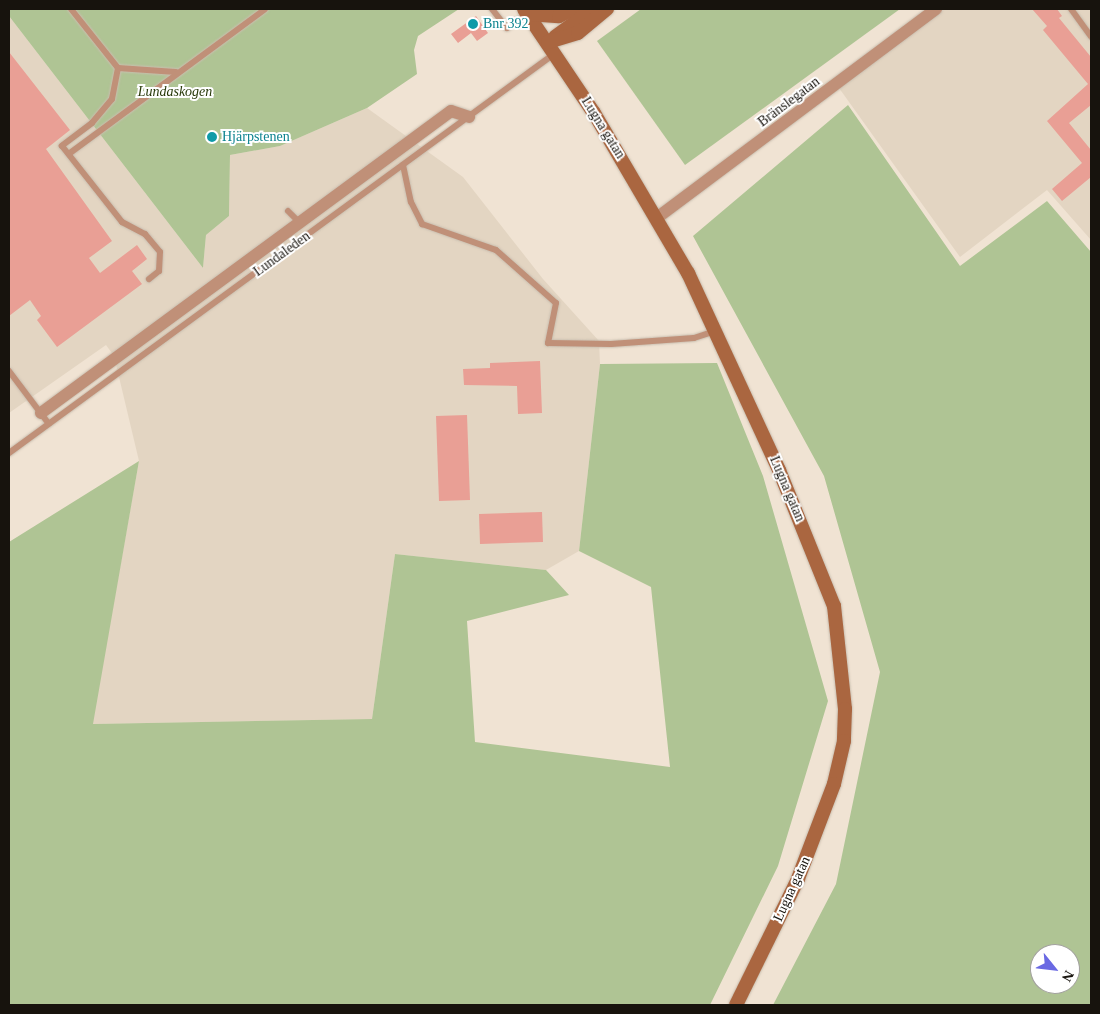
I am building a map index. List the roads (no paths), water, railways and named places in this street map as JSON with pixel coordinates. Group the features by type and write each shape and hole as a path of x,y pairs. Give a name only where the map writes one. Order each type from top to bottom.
{"main road":[{"path":"526,11 558,16 573,9"},
{"name":"Lundaleden","path":"552,48 593,9"},
{"name":"Lundaleden","path":"552,48 578,33 607,9"},
{"name":"Lugna gatan","path":"526,11 552,48 658,217 716,331 820,566 834,606 845,687 844,740 824,816 736,1005"}],"street":[{"name":"Bränslegatan","path":"658,217 936,9"},
{"path":"41,413 298,221 451,111 469,117"}],"lane":[{"path":"71,9 118,68 176,72"},
{"path":"70,153 109,126 176,72 266,9"},
{"path":"492,9 505,30 526,11"},
{"path":"1071,9 1091,37"},
{"name":"Lundaleden","path":"9,454 469,117 552,48"},
{"path":"118,68 112,99 92,123 62,146 70,153 122,222 145,234 160,252 159,271 149,279"},
{"path":"403,165 411,202 422,224 496,250 556,303 548,342 620,344 694,338 716,331"},
{"path":"288,211 298,221"},
{"path":"9,371 49,424"}],"place":[{"name":"Bnr 392","path":"473,24"},
{"name":"Hjärpstenen","path":"212,137"}],"park label":[{"name":"Lundaskogen","path":"175,92"}]}
